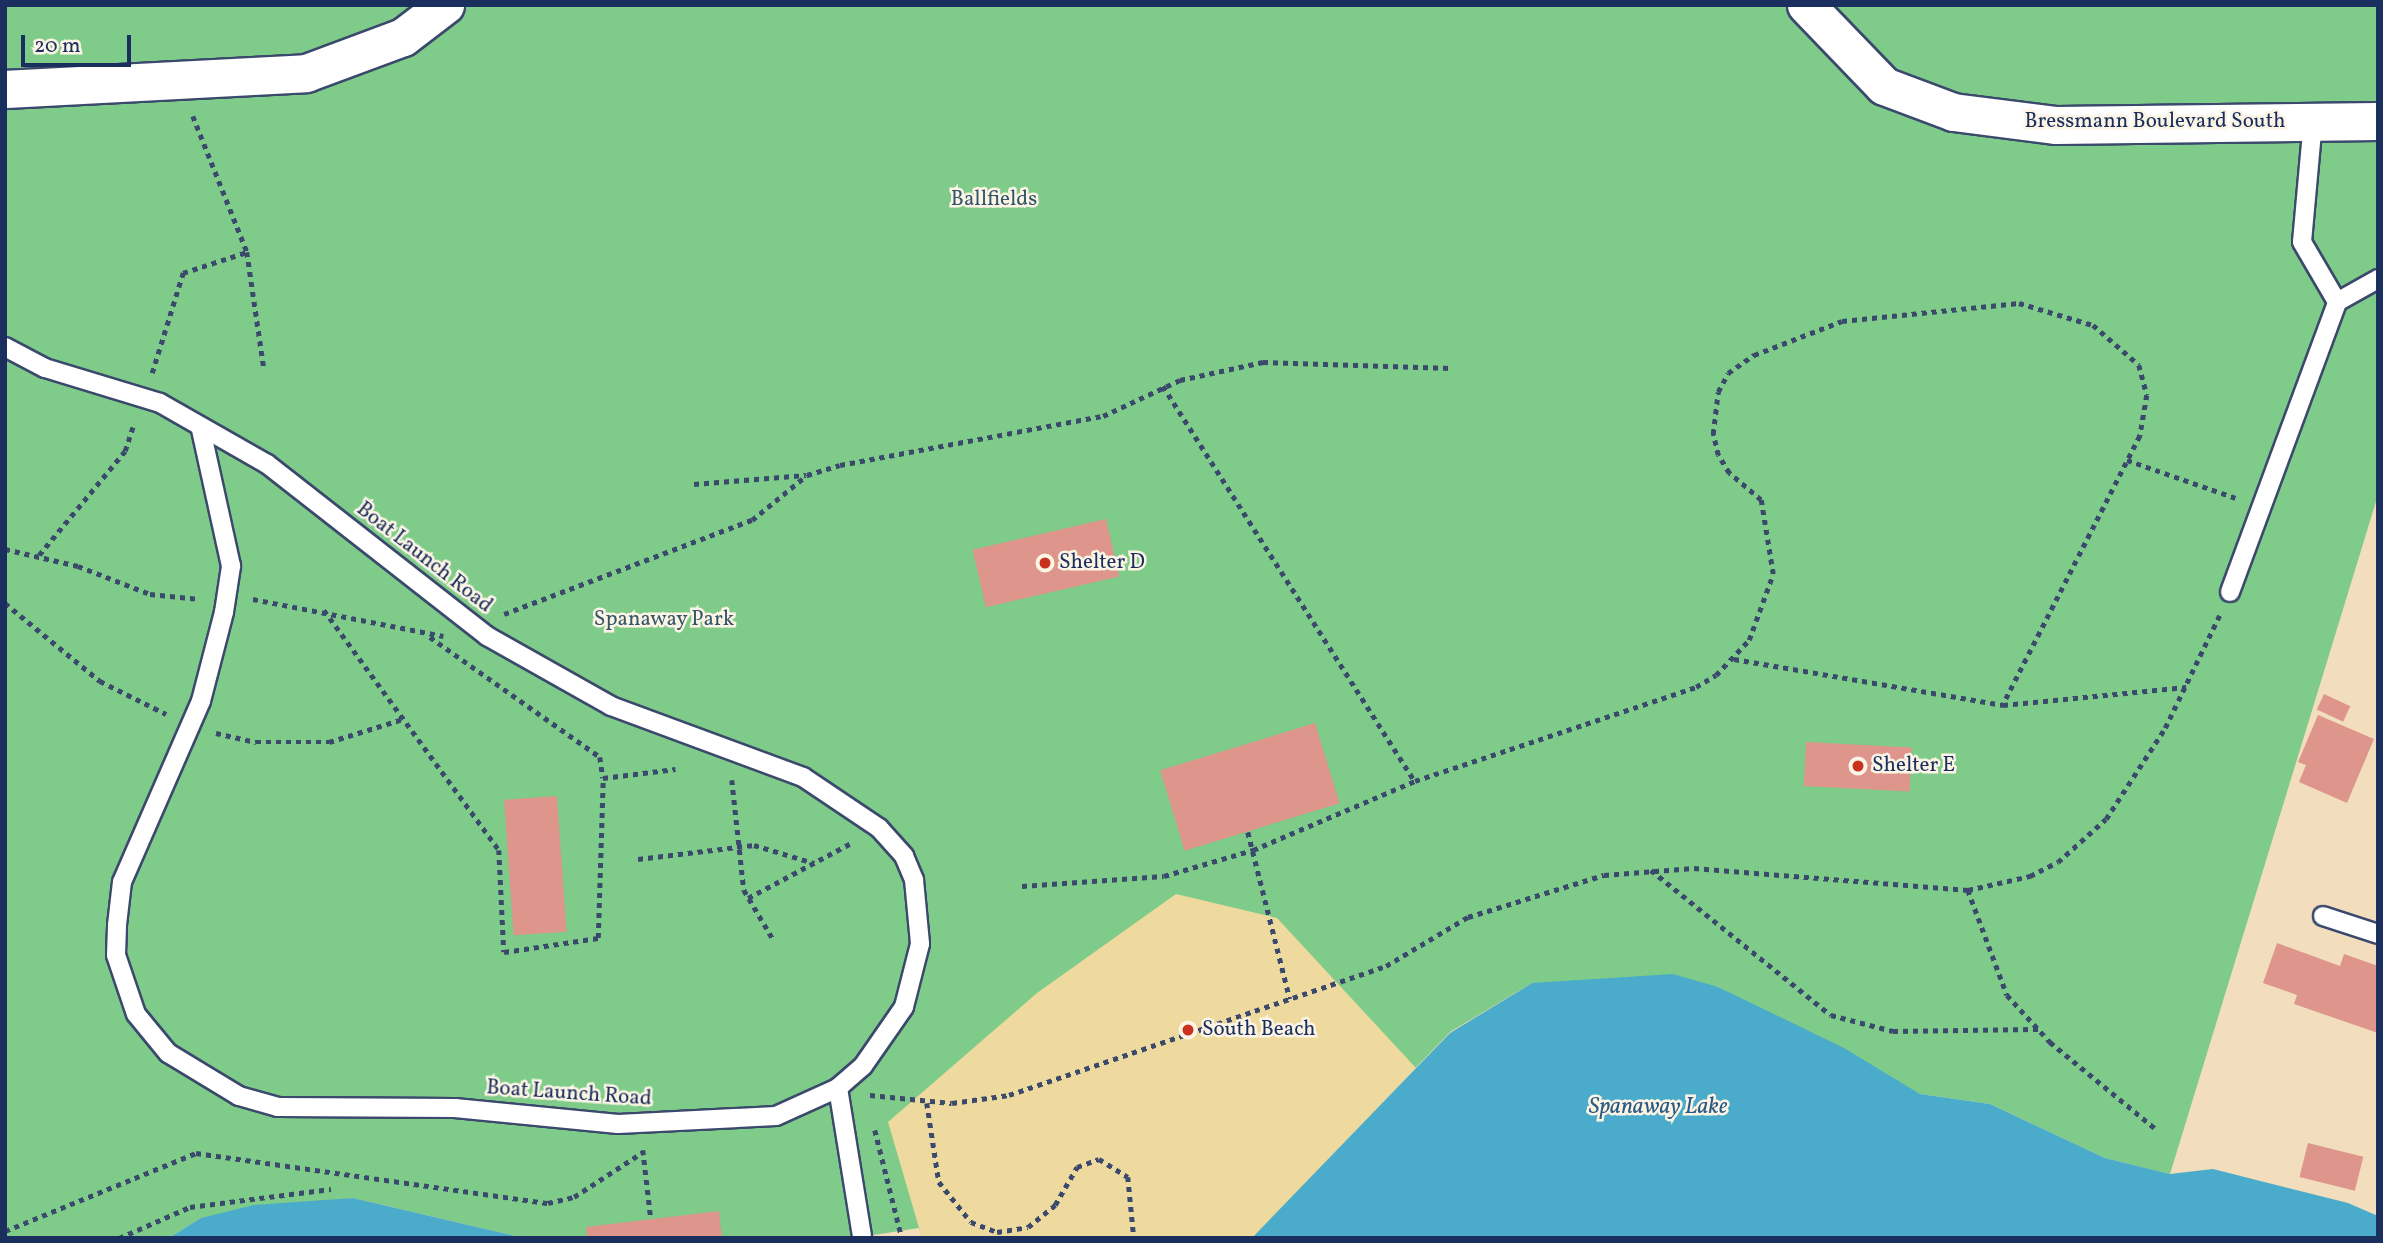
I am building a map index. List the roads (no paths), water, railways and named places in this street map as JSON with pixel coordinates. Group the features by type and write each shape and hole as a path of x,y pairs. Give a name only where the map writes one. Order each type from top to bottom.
{"street":[{"path":"5,89 179,83 336,66 403,37 445,5"},
{"name":"Bressmann Boulevard South","path":"1806,5 1884,86 1953,112 2056,125 2378,121"}],"lane":[{"path":"2313,121 2302,242 2337,302"},
{"path":"2230,592 2337,302 2378,279"},
{"path":"5,347 45,368 160,403 201,430"},
{"name":"Boat Launch Road","path":"201,430 267,464 473,625 611,706 729,752 803,777 879,828 904,856 915,880 920,944 904,1007 863,1066 838,1088 776,1116 740,1122 640,1124 455,1108 278,1107 239,1096 189,1070 151,1035 136,1014 116,954 122,882 201,701 231,566 201,430"},
{"path":"2323,916 2378,934"},
{"path":"838,1088 862,1236"}],"water":[{"name":"Spanaway Lake","path":"1673,974 1718,987 1844,1048 1920,1094 1990,1104 2105,1158 2170,1174 2213,1169 2348,1203 2378,1216 2378,1238 1252,1238 1450,1033 1532,983"},
{"path":"353,1198 524,1238 169,1238 201,1218 254,1205"}],"place":[{"name":"Shelter D","path":"1045,563"},
{"name":"Shelter E","path":"1858,766"},
{"name":"South Beach","path":"1188,1030"}],"park label":[{"name":"Ballfields","path":"994,200"},
{"name":"Spanaway Park","path":"664,620"}]}
